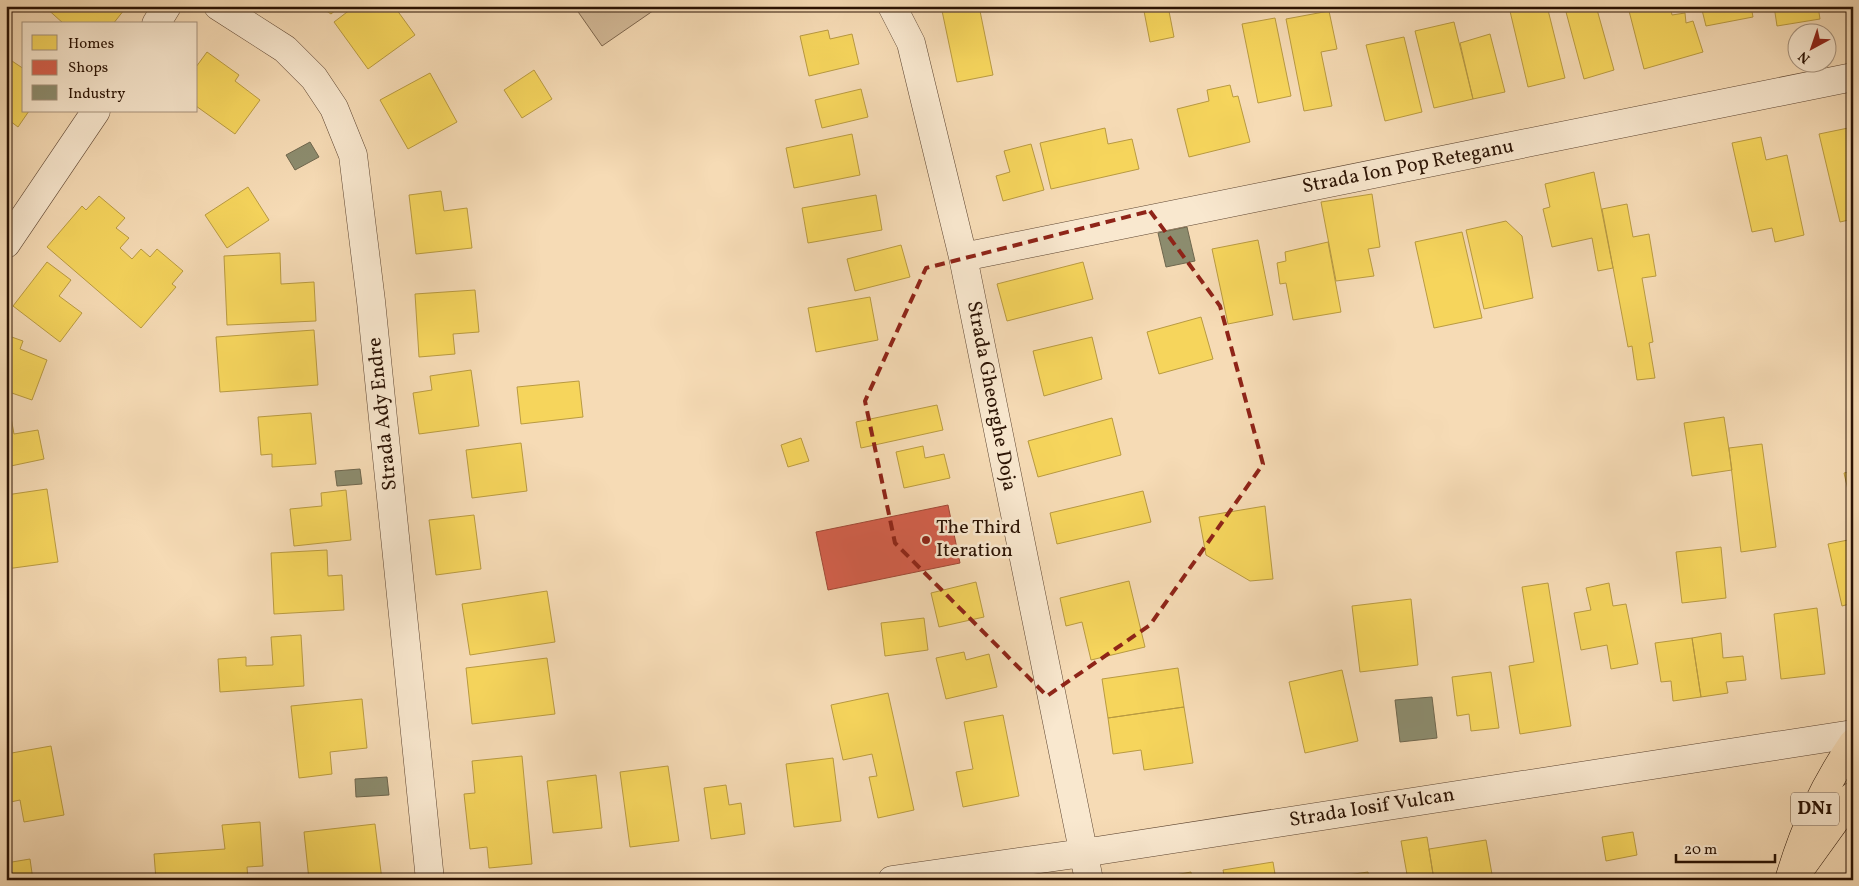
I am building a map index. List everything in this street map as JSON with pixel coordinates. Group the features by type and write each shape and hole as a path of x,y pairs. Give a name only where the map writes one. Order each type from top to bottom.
{"main road":[{"name":"DN1","path":"1789,880 1800,843 1829,777 1853,744"},
{"name":"DN1","path":"1793,880 1853,796"}],"street":[{"path":"157,22 167,6"},
{"name":"Strada Ady Endre","path":"218,6 285,49 314,78 334,108 353,155 371,301 430,880"},
{"name":"Strada Gheorghe Doja","path":"892,6 911,43 963,257 1089,880"},
{"name":"Strada Ion Pop Reteganu","path":"963,257 1853,77"},
{"path":"6,244 95,112"},
{"name":"Strada Iosif Vulcan","path":"892,880 1853,734"}],"highlighted area":[{"path":"1150,211 1220,306 1263,464 1150,625 1047,696 895,543 865,401 926,268"}],"shaded area":[{"path":"574,6 660,6 602,46"}],"building: Homes":[{"path":"44,6 119,6 124,10 115,22 62,22"},
{"path":"319,6 341,6 331,14"},
{"path":"355,6 394,6 415,35 368,69 334,22"},
{"path":"941,6 979,6 993,75 957,82"},
{"path":"1143,6 1168,6 1174,37 1150,42"},
{"path":"1547,6 1565,78 1528,87 1509,7"},
{"path":"1588,6 1596,6 1614,70 1584,79 1566,12"},
{"path":"1670,6 1672,15 1685,13 1686,23 1693,21 1703,52 1644,69 1628,7"},
{"path":"1701,6 1751,6 1753,17 1706,26"},
{"path":"1774,6 1818,6 1820,19 1786,22 1786,25 1777,26"},
{"path":"1329,11 1337,49 1321,52 1332,106 1304,111 1286,19"},
{"path":"1275,18 1291,96 1258,103 1242,24"},
{"path":"1454,22 1473,99 1434,108 1415,31"},
{"path":"828,30 830,39 852,34 859,64 809,76 800,36"},
{"path":"1490,34 1505,92 1473,99 1460,43"},
{"path":"1404,37 1422,112 1385,121 1366,45"},
{"path":"207,52 239,75 235,81 260,100 235,134 198,107 198,64"},
{"path":"6,57 22,68 22,112 28,112 18,127 6,118"},
{"path":"534,70 552,99 522,118 504,90"},
{"path":"430,73 457,122 408,149 380,100"},
{"path":"1230,85 1233,97 1238,96 1250,142 1189,157 1177,109 1209,101 1207,90"},
{"path":"861,89 868,117 822,128 815,100"},
{"path":"1853,127 1853,219 1840,222 1819,134"},
{"path":"1105,128 1108,144 1132,139 1139,169 1051,189 1040,143"},
{"path":"852,134 860,175 794,188 786,148"},
{"path":"1761,137 1766,160 1787,155 1804,235 1775,242 1772,228 1752,232 1732,143"},
{"path":"1031,144 1044,190 1003,201 996,176 1010,172 1004,151"},
{"path":"1594,172 1613,268 1598,271 1592,238 1552,247 1543,209 1550,207 1545,184"},
{"path":"248,187 269,220 227,248 205,215"},
{"path":"441,191 444,211 467,208 472,248 416,254 409,195"},
{"path":"1372,194 1380,247 1368,249 1374,276 1336,281 1321,202"},
{"path":"876,195 882,230 808,243 802,208"},
{"path":"99,196 125,218 116,228 129,238 120,248 132,259 141,249 150,257 157,249 183,271 172,284 176,287 141,328 47,247 82,206 86,210"},
{"path":"1627,204 1633,237 1649,234 1656,276 1642,278 1653,342 1649,343 1655,378 1637,380 1632,346 1628,347 1602,209"},
{"path":"1506,221 1522,236 1533,298 1484,309 1466,230"},
{"path":"1462,232 1482,318 1434,328 1415,242"},
{"path":"1258,240 1273,315 1228,324 1212,249"},
{"path":"1328,242 1341,312 1293,320 1286,283 1280,284 1277,263 1286,261 1285,252"},
{"path":"901,245 910,277 855,291 847,259"},
{"path":"280,253 281,284 314,282 316,321 227,325 224,256"},
{"path":"47,262 71,280 59,296 82,313 60,342 13,306"},
{"path":"1083,262 1093,299 1007,321 997,284"},
{"path":"475,290 479,332 453,334 455,354 419,357 415,294"},
{"path":"870,297 878,340 816,352 808,308"},
{"path":"1201,317 1213,359 1159,374 1147,332"},
{"path":"314,330 318,385 220,392 216,337"},
{"path":"6,335 23,341 20,349 47,360 32,400 6,391"},
{"path":"1092,337 1102,379 1044,396 1033,351"},
{"path":"471,370 479,426 419,434 413,393 432,390 430,376"},
{"path":"579,381 583,417 521,424 517,387"},
{"path":"937,405 943,430 861,448 856,422"},
{"path":"10,412 14,434 38,430 44,459 6,467 6,413"},
{"path":"311,413 316,464 272,467 272,454 261,455 258,417"},
{"path":"1724,417 1732,470 1692,476 1684,423"},
{"path":"1112,418 1121,455 1038,477 1028,441"},
{"path":"801,438 809,461 788,467 781,445"},
{"path":"521,443 527,491 472,498 466,450"},
{"path":"1762,444 1776,547 1741,552 1729,448"},
{"path":"923,446 925,458 944,454 950,478 904,488 896,452"},
{"path":"1853,471 1853,511 1844,473"},
{"path":"47,489 58,562 6,569 6,495"},
{"path":"346,490 351,540 294,546 290,509 322,506 321,493"},
{"path":"1143,491 1151,522 1057,544 1050,513"},
{"path":"1265,506 1273,579 1250,581 1206,555 1199,517"},
{"path":"474,515 481,569 436,575 429,520"},
{"path":"1853,539 1853,603 1842,606 1828,544"},
{"path":"1721,547 1726,598 1682,603 1676,552"},
{"path":"327,550 328,576 342,575 344,610 274,614 271,553"},
{"path":"1129,581 1145,647 1091,660 1082,622 1066,626 1060,598"},
{"path":"976,582 984,617 939,627 931,593"},
{"path":"1548,583 1571,726 1520,734 1509,666 1534,662 1522,587"},
{"path":"1609,583 1613,606 1626,604 1638,664 1611,669 1607,645 1581,650 1574,613 1591,610 1586,588"},
{"path":"547,591 555,642 470,655 462,604"},
{"path":"1411,599 1418,665 1360,672 1352,606"},
{"path":"1817,608 1825,674 1781,679 1774,614"},
{"path":"924,618 928,650 885,656 881,623"},
{"path":"1721,633 1723,658 1743,656 1746,680 1726,682 1728,693 1701,697 1692,638"},
{"path":"301,635 304,686 220,692 218,659 246,657 246,666 273,665 271,637"},
{"path":"1692,638 1701,697 1673,701 1671,681 1661,682 1655,643"},
{"path":"964,652 966,660 989,654 997,687 946,699 936,658"},
{"path":"547,658 555,714 472,724 466,668"},
{"path":"1178,668 1184,707 1108,718 1102,679"},
{"path":"1342,670 1358,741 1305,753 1289,682"},
{"path":"1491,672 1499,728 1471,731 1469,714 1457,716 1452,677"},
{"path":"888,693 914,810 878,818 869,777 877,776 872,754 843,760 831,705"},
{"path":"362,699 367,748 330,752 332,774 299,778 291,706"},
{"path":"1184,707 1193,763 1144,770 1141,750 1113,754 1108,718"},
{"path":"1003,715 1019,796 963,807 956,772 973,769 964,722"},
{"path":"51,746 64,815 24,822 20,800 6,803 6,754"},
{"path":"522,756 532,864 489,868 487,847 470,849 464,794 475,793 472,761"},
{"path":"833,758 841,821 794,827 786,764"},
{"path":"668,766 679,841 630,847 620,772"},
{"path":"596,775 602,828 553,833 547,781"},
{"path":"726,785 729,805 741,803 745,834 711,839 704,788"},
{"path":"260,822 263,866 247,867 248,880 156,880 154,854 225,849 222,825"},
{"path":"375,824 382,880 309,880 304,832"},
{"path":"1633,832 1637,855 1606,861 1602,837"},
{"path":"1427,837 1434,880 1408,880 1401,841"},
{"path":"1486,840 1493,880 1434,880 1429,849"},
{"path":"30,859 33,880 6,880 6,863"},
{"path":"1273,862 1276,880 1225,880 1223,870"},
{"path":"1191,872 1192,880 1149,880"},
{"path":"1368,872 1369,880 1320,880 1320,879"}],"building: Shops":[{"path":"948,505 960,563 828,590 816,532"}],"building: Industry":[{"path":"310,142 319,157 295,170 286,155"},
{"path":"1187,227 1195,261 1166,267 1158,233"},
{"path":"360,469 362,484 337,486 335,471"},
{"path":"1432,697 1437,738 1400,742 1395,700"},
{"path":"387,777 389,795 356,797 355,779"}],"place":[{"name":"The Third Iteration","path":"926,540"}]}
